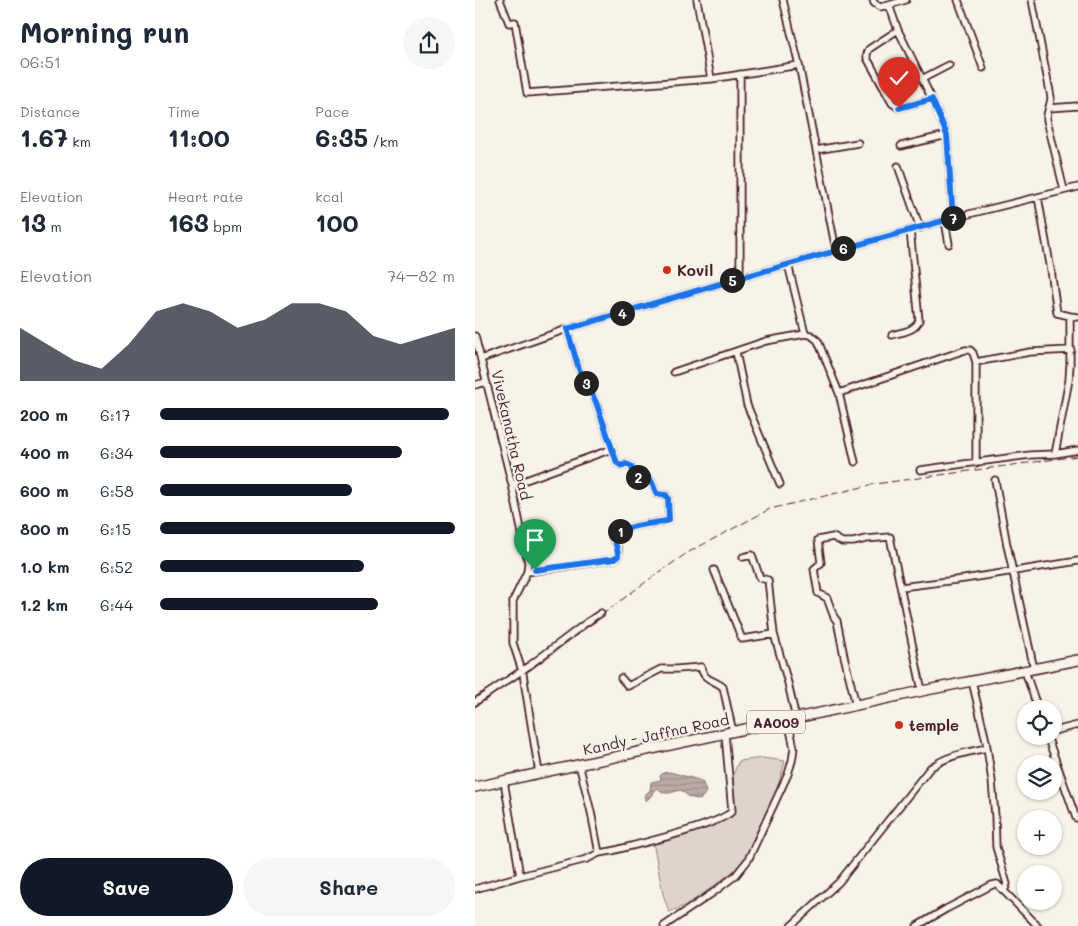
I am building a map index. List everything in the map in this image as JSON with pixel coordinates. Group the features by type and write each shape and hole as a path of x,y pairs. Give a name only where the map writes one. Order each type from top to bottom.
{"highway":[{"name":"Kandy - Jaffna Road","path":"475,787 922,691 1078,660"}],"street":[{"path":"500,0 509,23 515,22 527,93 711,79 799,64"},
{"path":"697,0 711,79"},
{"path":"783,0 799,64 836,250"},
{"path":"873,0 880,7 906,0"},
{"path":"958,0 983,68"},
{"path":"1032,0 1051,97 1047,120 1064,190"},
{"path":"889,5 947,135 953,218"},
{"path":"899,30 869,49 867,58 892,103 899,108 932,99"},
{"path":"922,79 949,64"},
{"path":"740,278 741,74"},
{"path":"1049,108 1078,106"},
{"path":"901,146 947,135"},
{"path":"816,150 858,142"},
{"path":"898,166 920,228"},
{"path":"481,359 567,329 836,250 1078,187"},
{"path":"1038,197 1057,313 1078,318"},
{"path":"945,221 949,244"},
{"path":"892,335 918,326 910,230"},
{"path":"788,264 805,334"},
{"path":"1055,454 1069,380 1071,350 1070,316"},
{"path":"539,773 522,671 513,642 513,601 527,572 615,559 618,556 618,549 613,538 614,534 669,520 668,498 666,495 657,494 648,477 636,477 629,464 622,466 617,463 596,402 579,369 567,329"},
{"path":"674,372 766,341 805,334 811,335 817,341 839,393 855,462"},
{"name":"Vivekanatha Road","path":"475,336 512,485 527,563 527,572"},
{"path":"839,393 965,350 970,350 977,362 976,463"},
{"path":"977,362 1030,352 1071,350"},
{"path":"735,352 747,405 780,484"},
{"path":"475,385 486,382"},
{"path":"512,485 612,449"},
{"path":"920,470 1078,450"},
{"path":"995,480 1036,700"},
{"path":"856,705 837,621 827,598 818,594 814,569 821,564 818,540 833,537 842,542 853,542 891,537 922,691"},
{"path":"664,926 736,875 748,860 783,786 792,761 794,748 788,683 774,634 768,580 760,578 752,555 743,557"},
{"path":"901,587 1078,561"},
{"path":"714,570 742,639 774,634"},
{"path":"475,702 522,671 601,613"},
{"path":"475,889 704,825 729,815 732,811 729,733 723,687 705,677 701,667 661,669 628,686 621,678"},
{"path":"971,681 986,741 992,781 997,847 1007,884 1004,891"},
{"path":"1062,728 1078,725"},
{"path":"1050,745 1076,818"},
{"path":"791,926 839,882 930,768 947,758 986,748"},
{"path":"579,764 599,853"},
{"path":"504,781 520,876"},
{"path":"917,926 947,908 997,884 1037,926"}],"shaded area":[{"path":"763,758 785,761 777,790 752,848 739,867 703,894 684,906 669,912 663,894 653,842 733,816 733,775 739,761"},
{"path":"670,772 699,780 703,783 706,792 700,800 689,797 681,790 666,793 658,788 654,790 646,801 644,796 650,790 651,782 661,780 660,776 663,773"}],"railway":[{"path":"475,707 523,674 687,553 770,509 875,484 1078,456"}],"place":[{"name":"Kovil","path":"667,270"},
{"name":"temple","path":"899,725"}],"route":[{"path":"535,570 615,559 618,556 618,549 613,538 614,534 669,520 668,498 666,495 657,494 648,477 636,477 629,464 622,466 617,463 596,402 579,369 567,329 836,250 953,218 947,135 932,99 899,108"}]}
